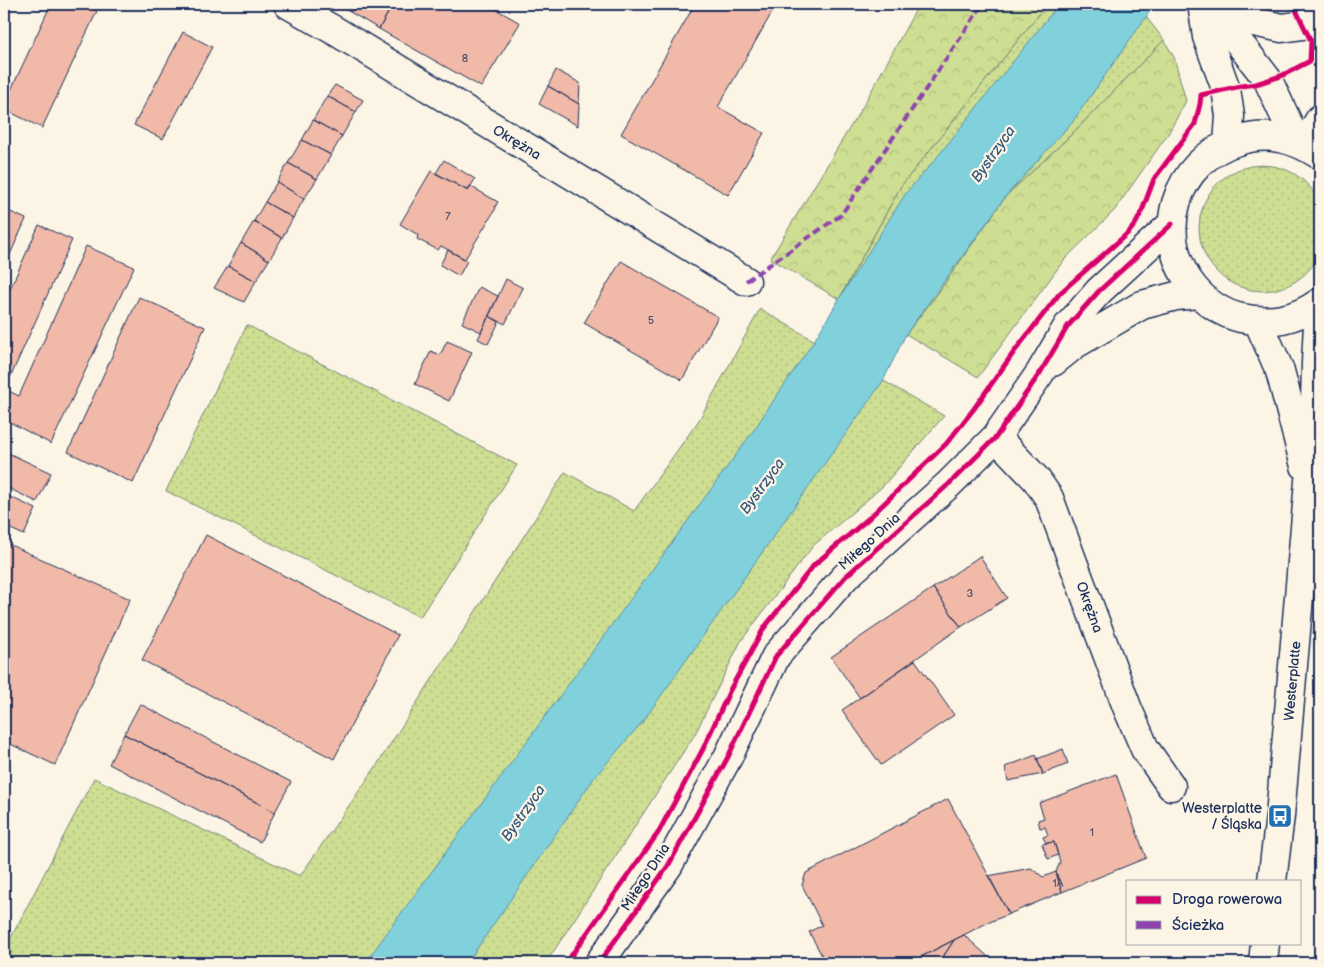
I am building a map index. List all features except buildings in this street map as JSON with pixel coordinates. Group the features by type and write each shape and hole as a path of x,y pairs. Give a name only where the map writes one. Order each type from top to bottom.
{"street":[{"name":"Okrężna","path":"288,4 746,281"},
{"path":"1203,4 1254,22 1282,28 1304,25 1320,17"},
{"path":"1203,4 1207,37 1226,89 1230,116 1228,144"},
{"path":"1203,4 1236,39 1268,80 1288,121 1306,148"},
{"path":"1306,148 1320,119"},
{"path":"1306,148 1278,138 1261,137 1244,139 1228,144 1213,152 1200,163 1180,191 1172,224 1173,244 1178,262 1187,280 1199,294 1216,308 1236,317 1258,321 1290,318 1306,312 1320,303"},
{"name":"Miłego Dnia","path":"599,963 668,866 728,757 776,656 845,577 949,484 996,437 1040,373 1068,326 1099,291 1172,224"},
{"name":"Miłego Dnia","path":"1040,373 1074,344 1142,305 1176,296 1199,294"},
{"name":"Westerplatte","path":"1272,880 1314,442 1320,303"},
{"name":"Westerplatte","path":"1258,321 1280,372 1309,481"},
{"name":"Okrężna","path":"996,437 1036,479 1049,498 1127,707 1145,748 1171,786"},
{"path":"1263,963 1265,944"}],"green space":[{"path":"919,4 1047,4 901,186 839,299 770,259 863,106"},
{"path":"1047,4 1136,4 1164,40 1072,134 1006,196 938,293 906,334 839,299 901,186"},
{"path":"1164,40 1174,57 1186,101 1168,134 1114,211 1064,260 978,377 906,334 938,293 1006,196 1072,134"},
{"path":"1262,165 1286,170 1306,184 1320,204 1325,228 1320,252 1306,272 1286,286 1262,291 1238,286 1218,272 1204,252 1199,228 1204,204 1218,184 1238,170"},
{"path":"760,309 944,416 883,486 813,546 741,641 695,734 546,963 4,963 4,951 94,778 300,876 375,768 565,472 634,511 699,420"},
{"path":"247,325 517,465 420,617 166,491"}],"water":[{"name":"Bystrzyca","path":"1059,4 1155,4 1073,121 1006,196 906,334 883,381 644,720 594,778 467,963 365,963 749,437 814,341 906,193 934,161"}],"marked path":[{"path":"746,281 841,215 983,4"}],"cycle path":[{"path":"566,963 658,833 703,749 730,690 764,628 814,565 869,518 946,444 1060,293 1129,232 1142,211 1154,179 1195,124 1201,95 1256,84 1281,76 1310,61 1311,41 1293,4"},
{"path":"599,963 668,866 728,757 776,656 845,577 949,484 996,437 1040,373 1068,326 1099,291 1172,224"}],"place":[{"name":"Westerplatte / Śląska","path":"1280,816"}]}
